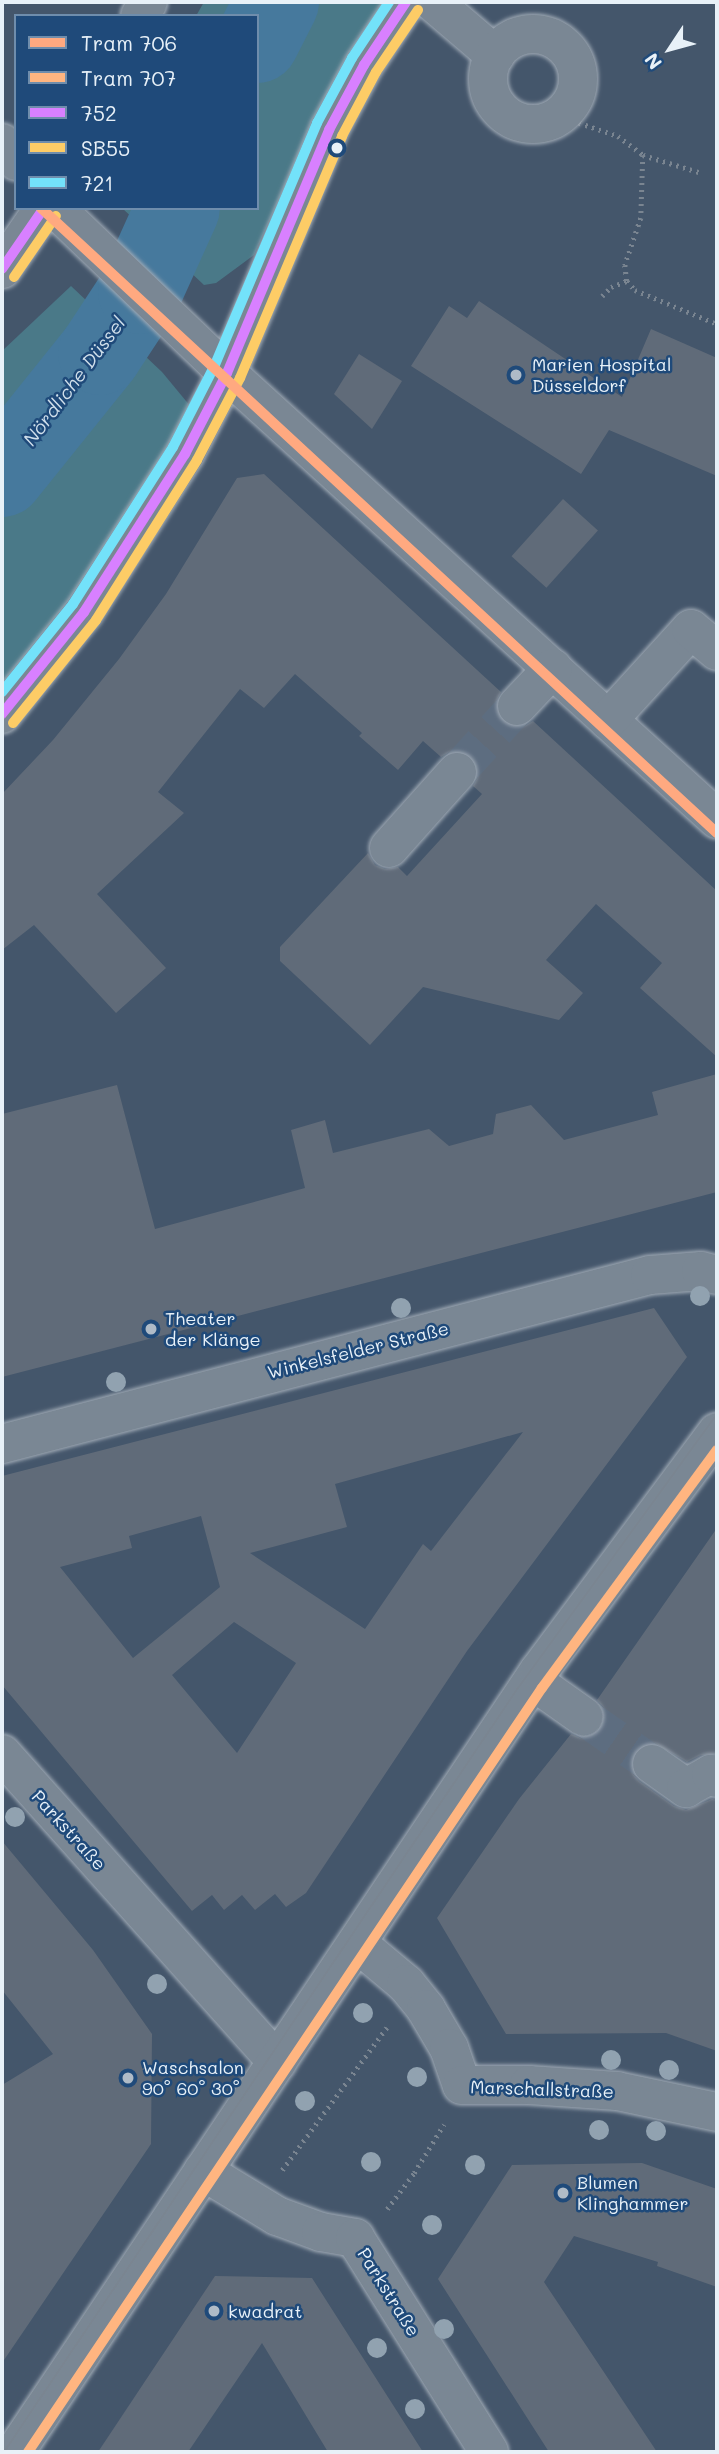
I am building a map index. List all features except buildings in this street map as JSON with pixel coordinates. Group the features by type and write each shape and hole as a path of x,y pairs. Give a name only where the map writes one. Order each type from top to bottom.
{"street":[{"path":"2,714 94,597 185,454 227,373 328,130 365,65 407,2"},
{"path":"433,2 495,55"},
{"path":"533,34 550,38 565,48 574,63 577,86 569,106 559,116 535,124 519,122 503,114 493,99 488,82 495,55 515,38 533,34"},
{"path":"2,143 14,158"},
{"path":"2,269 43,210"},
{"path":"57,210 227,373 717,819"},
{"path":"608,720 691,629 717,651"},
{"path":"517,706 553,668"},
{"path":"389,848 457,772"},
{"name":"Winkelsfelder Straße","path":"2,1444 650,1275 701,1271 717,1275"},
{"path":"15,2452 533,1681 717,1432"},
{"path":"533,1681 584,1717"},
{"name":"Parkstraße","path":"2,1754 276,2062"},
{"path":"652,1764 686,1788 711,1774 717,1778"},
{"name":"Marschallstraße","path":"356,1943 415,1995 449,2048 462,2085 529,2085 617,2091 717,2112"},
{"name":"Parkstraße","path":"203,2171 277,2216 321,2232 355,2238 489,2452"}],"path":[{"path":"559,116 618,136 643,155 702,173"},
{"path":"643,155 641,218 625,265 627,281 635,290 717,324"},
{"path":"602,296 611,287 627,281"},
{"path":"257,2204 391,2021 415,1995"},
{"path":"355,2238 382,2214 414,2173 443,2126 462,2085"}],"shaded area":[{"path":"204,2 385,2 303,146 254,255 216,283 204,285 124,210 259,210 259,14 197,14"},
{"path":"71,286 162,372 191,407 137,503 69,600 2,684 2,351"}],"waterway":[{"name":"Nördliche Düssel","path":"259,37 277,2"},
{"name":"Nördliche Düssel","path":"2,475 100,353 140,292 177,210"}],"tunnel":[{"path":"457,772 517,706"},
{"path":"584,1717 652,1764"}],"tram line":[{"name":"706","path":"43,210 717,833"},
{"path":"4,2452 518,1688 717,1414"},
{"name":"707","path":"28,2452 542,1688 717,1450"}],"transit line":[{"name":"721","path":"2,692 73,604 173,447 214,367 317,123 352,58 389,2"},
{"name":"752","path":"2,714 84,612 185,454 227,373 329,130 364,65 406,2"},
{"name":"SB55","path":"13,723 96,620 197,460 240,378 342,136 376,72 418,10"},
{"name":"752","path":"2,269 43,210"},
{"name":"SB55","path":"14,277 56,216"}],"place":[{"name":"Marien Hospital Düsseldorf","path":"516,375"},
{"name":"Theater der Klänge","path":"151,1329"},
{"name":"Waschsalon 90° 60° 30°","path":"128,2078"},
{"name":"Blumen Klinghammer","path":"563,2193"},
{"name":"kwadrat","path":"214,2311"}]}
